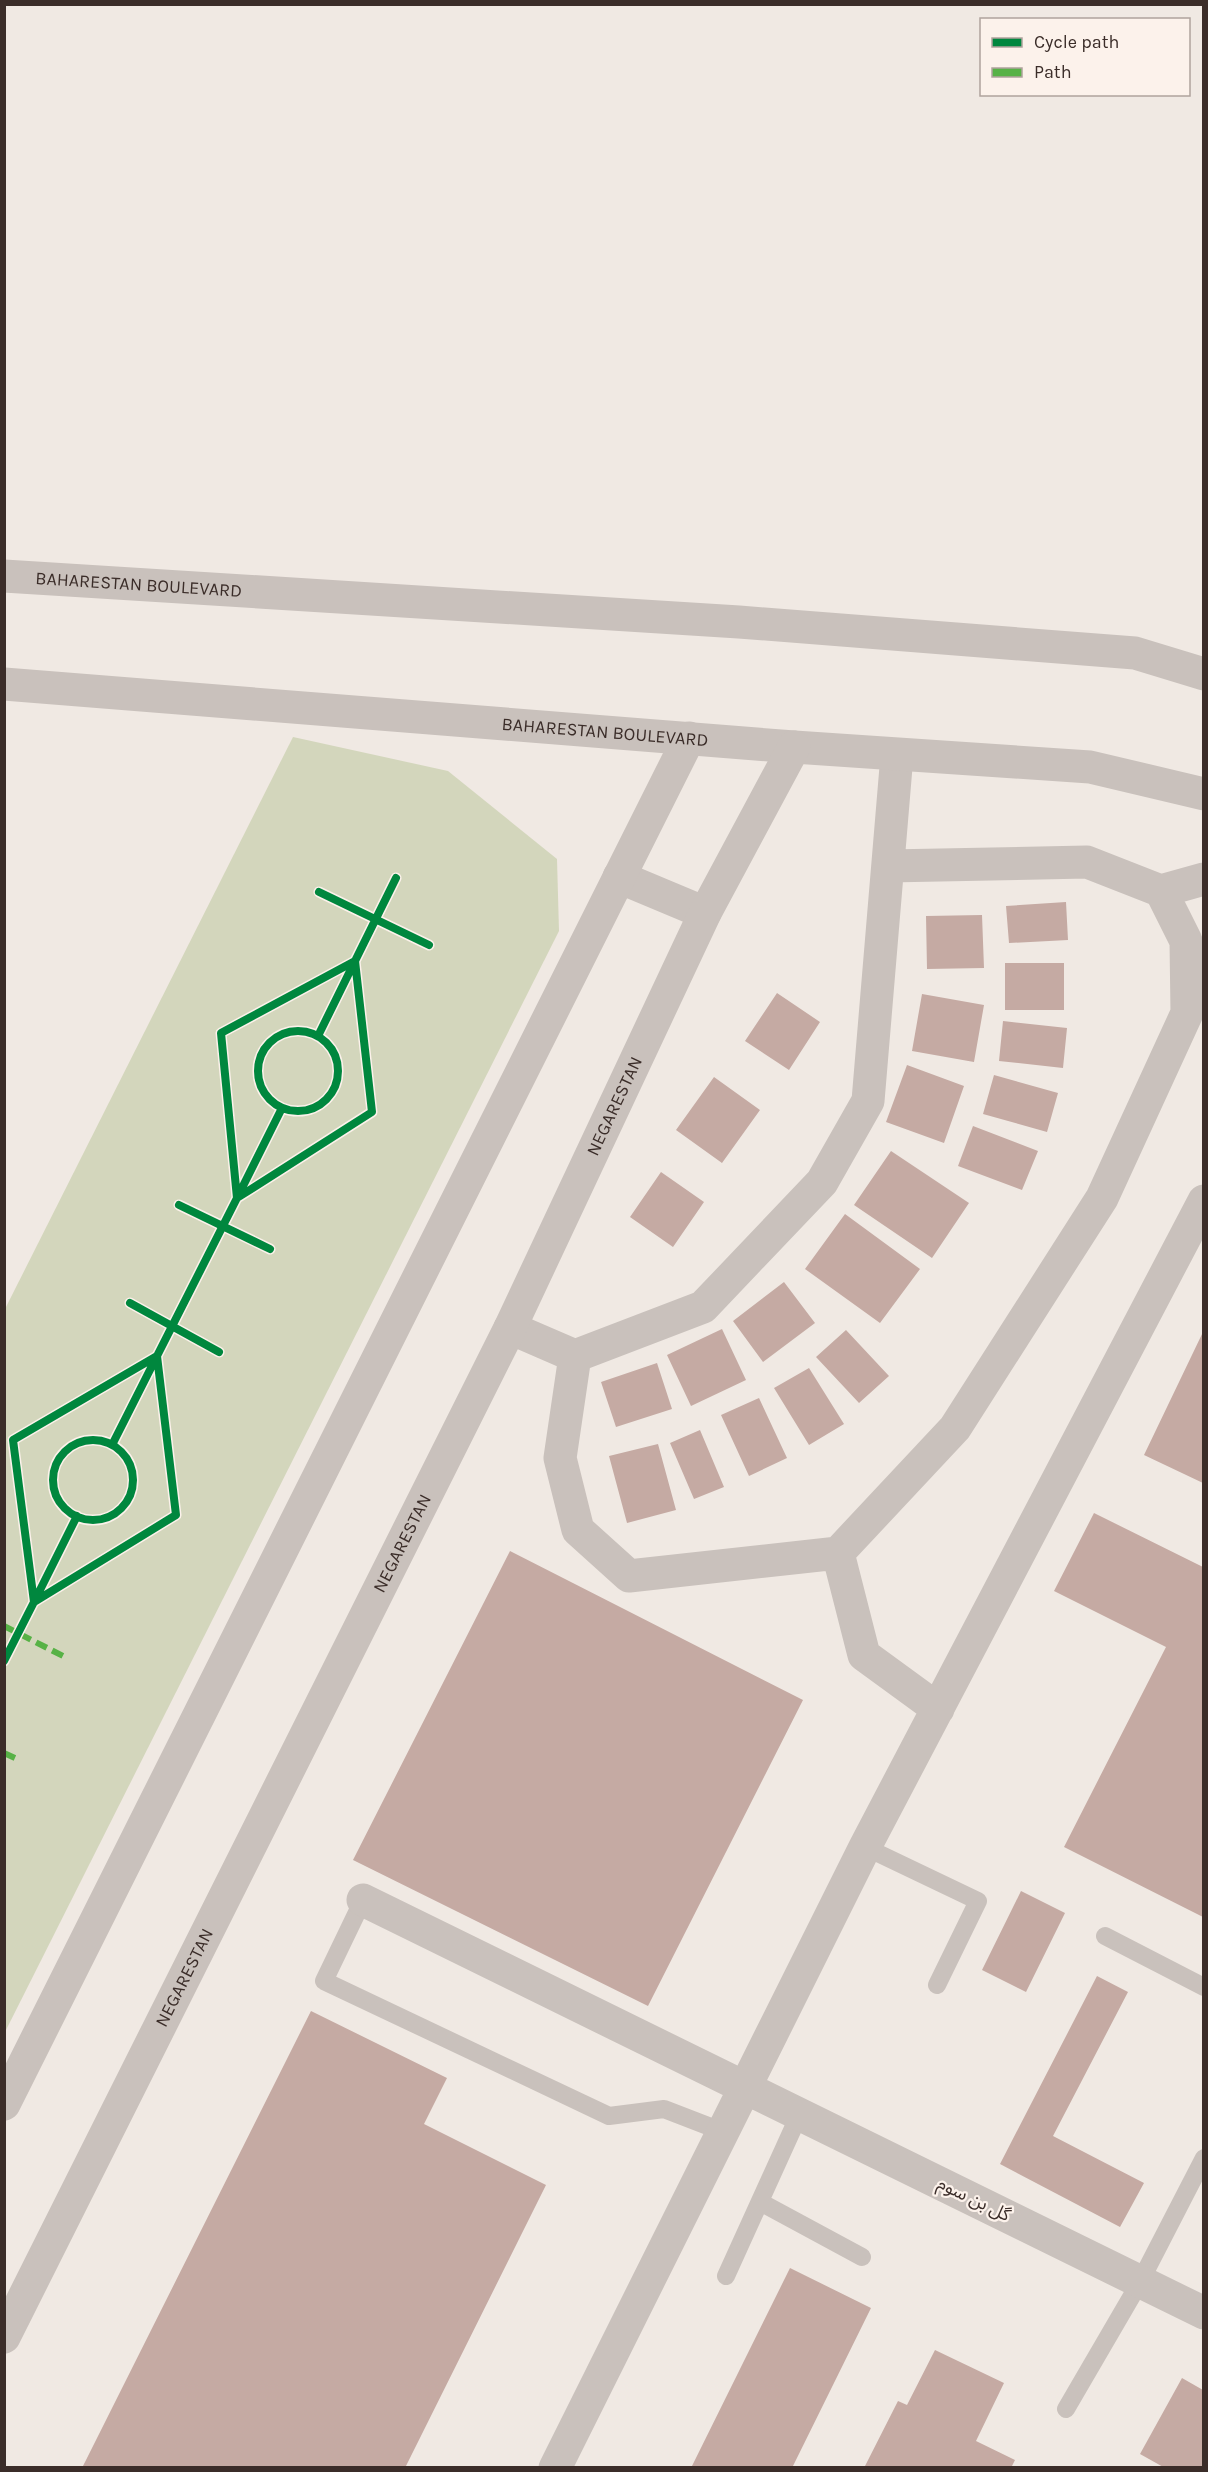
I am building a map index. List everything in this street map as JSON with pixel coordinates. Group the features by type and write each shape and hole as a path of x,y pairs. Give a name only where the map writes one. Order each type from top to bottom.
{"street":[{"name":"BAHARESTAN BOULEVARD","path":"4,576 739,622 1135,653 1203,674"},
{"name":"BAHARESTAN BOULEVARD","path":"4,684 897,755 1090,767 1203,794"},
{"path":"4,2104 689,738"},
{"name":"NEGARESTAN","path":"4,2337 510,1328 705,913 794,747"},
{"path":"510,1328 575,1356 703,1307 822,1182 868,1101 897,755"},
{"path":"888,866 1087,862 1161,891 1203,879"},
{"path":"619,877 705,913"},
{"path":"575,1356 560,1458 578,1530 629,1576 838,1553 955,1428 1102,1198 1187,1013 1186,941 1161,891"},
{"path":"555,2468 744,2085 866,1846 1203,1201"},
{"path":"838,1553 864,1655 938,1709"},
{"name":"گل بن سوم","path":"363,1900 744,2085 1203,2313"}],"lane":[{"path":"866,1846 978,1901 937,1985"},
{"path":"363,1900 324,1981 609,2116 664,2109 721,2131"},
{"path":"1105,1936 1203,1987"},
{"path":"726,2276 800,2113"},
{"path":"1066,2409 1140,2282 1203,2158"},
{"path":"760,2202 862,2257"}],"green space":[{"path":"293,737 448,771 557,859 559,931 5,2032 5,1309"}],"building":[{"path":"1066,902 1068,940 1009,943 1006,906"},
{"path":"982,915 984,968 927,969 926,916"},
{"path":"1005,963 1064,963 1064,1010 1005,1010"},
{"path":"777,993 820,1022 789,1070 745,1041"},
{"path":"922,994 984,1005 974,1062 912,1051"},
{"path":"1003,1021 1067,1028 1063,1068 999,1061"},
{"path":"907,1065 964,1086 944,1143 886,1122"},
{"path":"994,1075 1058,1093 1047,1132 983,1114"},
{"path":"714,1077 760,1110 722,1163 676,1130"},
{"path":"973,1126 1038,1151 1022,1190 958,1166"},
{"path":"891,1151 969,1203 932,1258 854,1205"},
{"path":"661,1172 704,1202 673,1247 630,1217"},
{"path":"845,1214 920,1269 880,1323 805,1269"},
{"path":"784,1282 815,1323 763,1362 733,1321"},
{"path":"722,1329 746,1380 691,1406 667,1355"},
{"path":"846,1330 889,1376 859,1403 816,1357"},
{"path":"1203,1332 1203,1483 1144,1455"},
{"path":"657,1363 672,1409 616,1427 601,1382"},
{"path":"809,1368 844,1424 809,1445 774,1388"},
{"path":"759,1398 787,1458 749,1476 721,1415"},
{"path":"700,1430 724,1487 694,1499 670,1443"},
{"path":"658,1444 676,1510 627,1523 609,1456"},
{"path":"1094,1513 1203,1567 1203,1917 1064,1847 1166,1647 1054,1591"},
{"path":"510,1551 803,1700 648,2006 353,1860"},
{"path":"1021,1891 1065,1913 1026,1992 982,1970"},
{"path":"1097,1976 1128,1992 1053,2136 1144,2183 1120,2227 1000,2164"},
{"path":"311,2011 447,2078 424,2124 546,2185 405,2468 82,2468"},
{"path":"790,2268 871,2308 792,2468 691,2468"},
{"path":"935,2350 1004,2383 976,2441 1015,2460 1011,2468 864,2468 898,2401 907,2405"},
{"path":"1182,2378 1203,2390 1203,2468 1165,2468 1140,2454"}],"marked path":[{"path":"4,1626 67,1658"},
{"path":"4,1753 15,1758"}],"cycle path":[{"path":"4,1661 34,1602 13,1440 157,1356 237,1198 221,1033 355,961 396,878"},
{"path":"319,892 429,945"},
{"path":"318,1036 355,961"},
{"path":"237,1198 372,1112 355,961"},
{"path":"298,1031 313,1034 326,1043 335,1056 338,1071 335,1086 326,1099 313,1108 298,1111 283,1108 270,1099 261,1086 258,1071 261,1056 270,1043 283,1034 298,1031"},
{"path":"237,1198 282,1108"},
{"path":"179,1205 270,1249"},
{"path":"130,1303 219,1352"},
{"path":"112,1445 157,1356"},
{"path":"34,1602 176,1515 157,1356"},
{"path":"93,1440 108,1443 121,1452 130,1465 133,1480 130,1495 121,1508 108,1517 93,1520 78,1517 65,1508 56,1495 53,1480 56,1465 65,1452 78,1443 93,1440"},
{"path":"34,1602 77,1516"}]}
